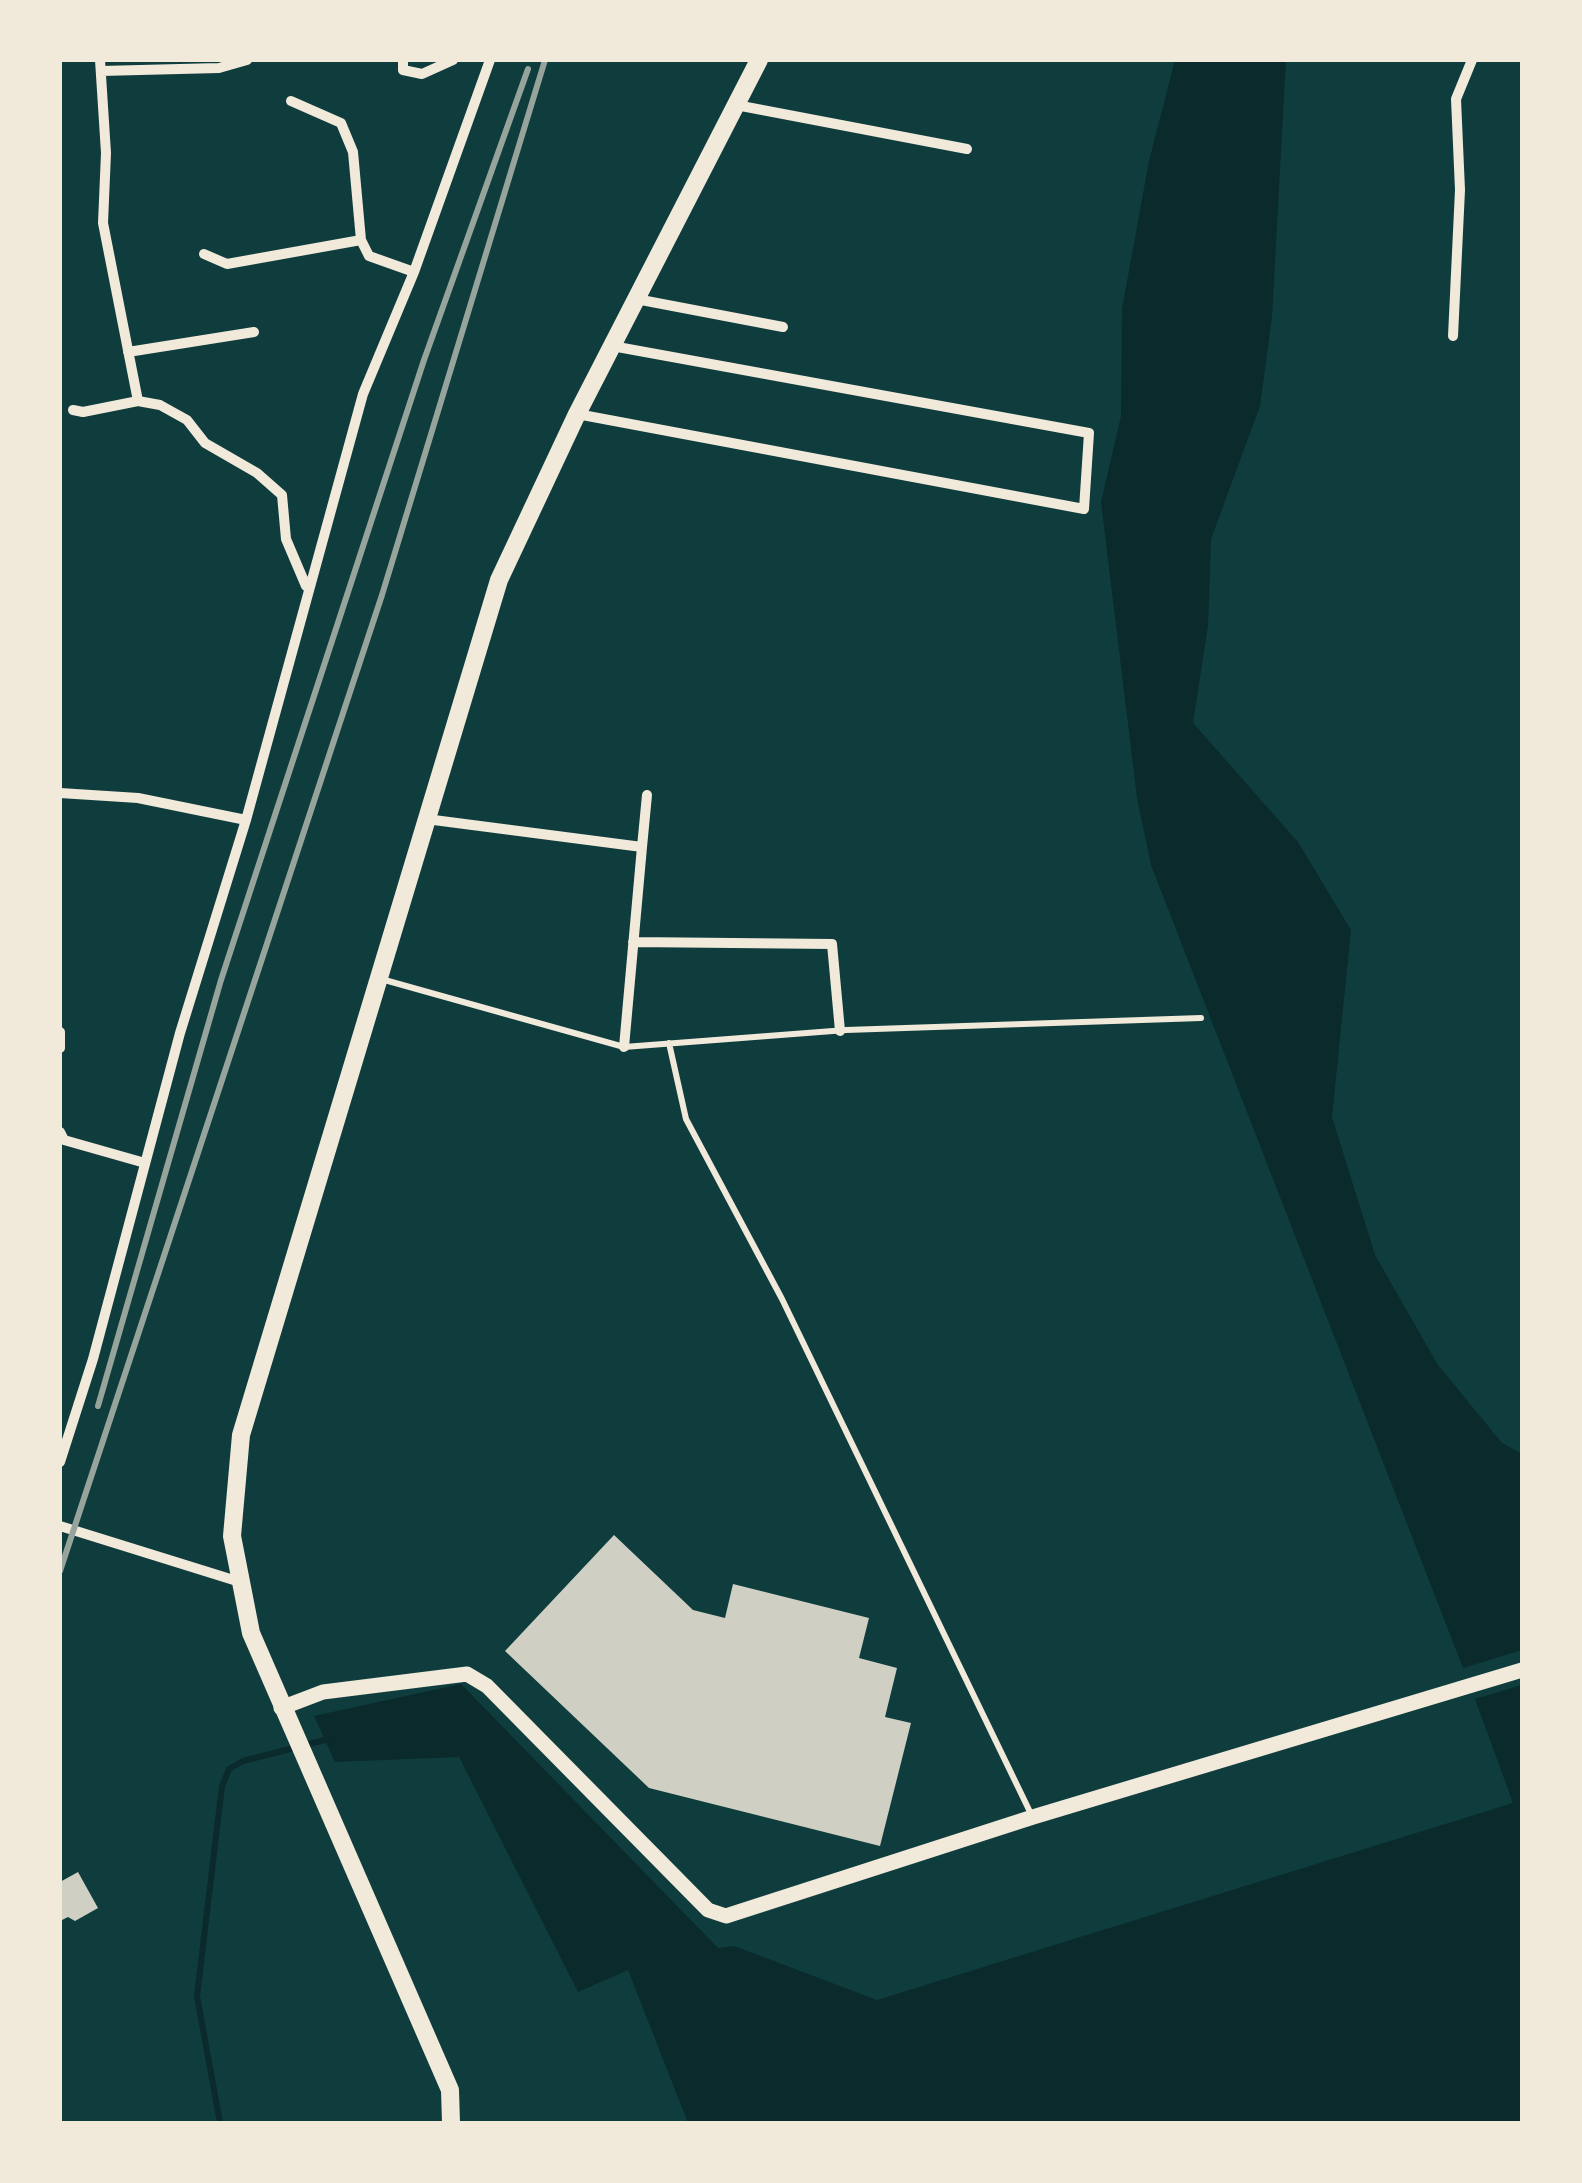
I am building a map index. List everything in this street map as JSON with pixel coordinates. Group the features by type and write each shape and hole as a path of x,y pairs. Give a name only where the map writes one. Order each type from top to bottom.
{"main road":[{"path":"451,2123 450,2090 250,1633 232,1536 241,1435 499,580 577,414 759,60"}],"street":[{"path":"138,401 103,223 106,153 101,65 219,68 247,60"},
{"path":"403,60 403,70 422,74 454,60"},
{"path":"60,1462 246,820 306,587 363,394 414,272 490,60"},
{"path":"1453,336 1460,190 1456,99 1472,60"},
{"path":"291,101 341,122 354,152 361,240 370,256 414,272"},
{"path":"736,105 968,150"},
{"path":"204,254 227,264 361,240"},
{"path":"636,299 783,326"},
{"path":"128,352 254,332"},
{"path":"577,414 1084,509 1090,432 612,346"},
{"path":"73,410 83,412 138,401 160,405 187,420 206,444 257,473 282,495 286,540 306,587"},
{"path":"60,792 138,798 246,820"},
{"path":"624,1047 647,795"},
{"path":"425,819 642,847"},
{"path":"633,942 832,944 840,1030"},
{"path":"60,1032 60,1048"},
{"path":"61,1138 145,1163"},
{"path":"60,1526 241,1583"},
{"path":"281,1708 323,1692 467,1674 488,1686 708,1910 726,1916 1033,1817 1522,1670"}],"lane":[{"path":"379,979 624,1047 840,1030 1201,1018"},
{"path":"669,1044 686,1118 782,1300 1033,1817"}],"water":[{"path":"1175,60 1286,60 1272,317 1260,406 1211,539 1208,626 1193,723 1298,842 1351,930 1332,1117 1375,1255 1438,1365 1502,1443 1522,1454 1522,1650 1463,1668 1151,865 1137,798 1101,502 1121,416 1122,309 1149,161"},
{"path":"461,1684 718,1948 734,1946 877,2000 1513,1803 1475,1699 1522,1685 1522,2123 688,2123 628,1970 578,1992 459,1757 335,1762 314,1716"}],"building":[{"path":"614,1535 693,1610 725,1618 733,1584 869,1618 859,1658 897,1668 885,1717 911,1723 880,1846 649,1788 505,1651"},
{"path":"78,1872 98,1908 75,1921 68,1917 60,1921 60,1882"}],"waterway":[{"path":"220,2123 197,1996 222,1786 229,1769 243,1761 329,1739"}],"railway":[{"path":"60,1571 382,595 545,60"},
{"path":"98,1406 221,980 424,360 528,69"}]}
